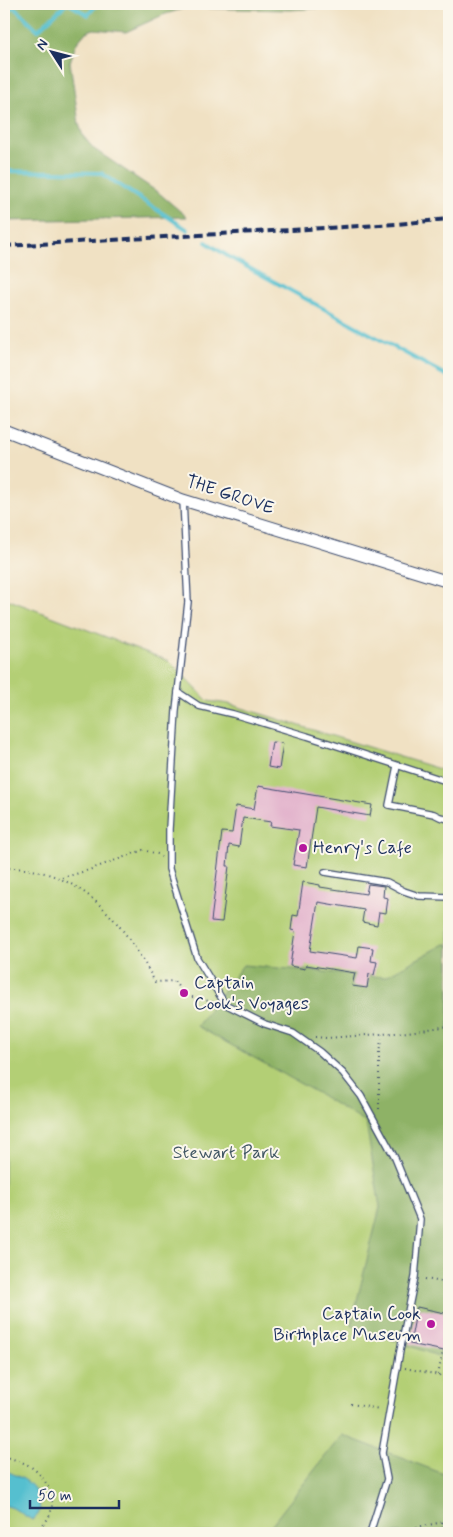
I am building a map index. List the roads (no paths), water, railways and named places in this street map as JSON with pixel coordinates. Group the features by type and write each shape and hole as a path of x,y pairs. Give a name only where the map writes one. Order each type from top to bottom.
{"street":[{"name":"THE GROVE","path":"4,430 182,500 449,582"}],"lane":[{"path":"182,500 188,602 178,692 170,819 169,870 197,958 225,1004 265,1024 292,1033 320,1052 343,1073 361,1096 395,1158 420,1219 415,1277 382,1453 387,1479 370,1533"},
{"path":"178,692 199,706 233,714 449,782"},
{"path":"397,766 389,805 449,819"},
{"path":"325,872 387,882 419,896 449,897"}],"water":[{"path":"4,1470 27,1482 35,1490 40,1511 32,1520 13,1508 4,1505"}],"waterway":[{"path":"4,16 13,6 38,30 66,4"},
{"path":"69,4 88,15 97,4"},
{"path":"4,171 101,173 188,230"},
{"path":"206,242 229,257 449,377"}],"railway":[{"path":"4,246 397,224 449,219"}],"place":[{"name":"Henry's Cafe","path":"303,848"},
{"name":"Captain Cook's Voyages","path":"184,993"},
{"name":"Captain Cook Birthplace Museum","path":"431,1324"}],"park label":[{"name":"Stewart Park","path":"226,1153"}]}
